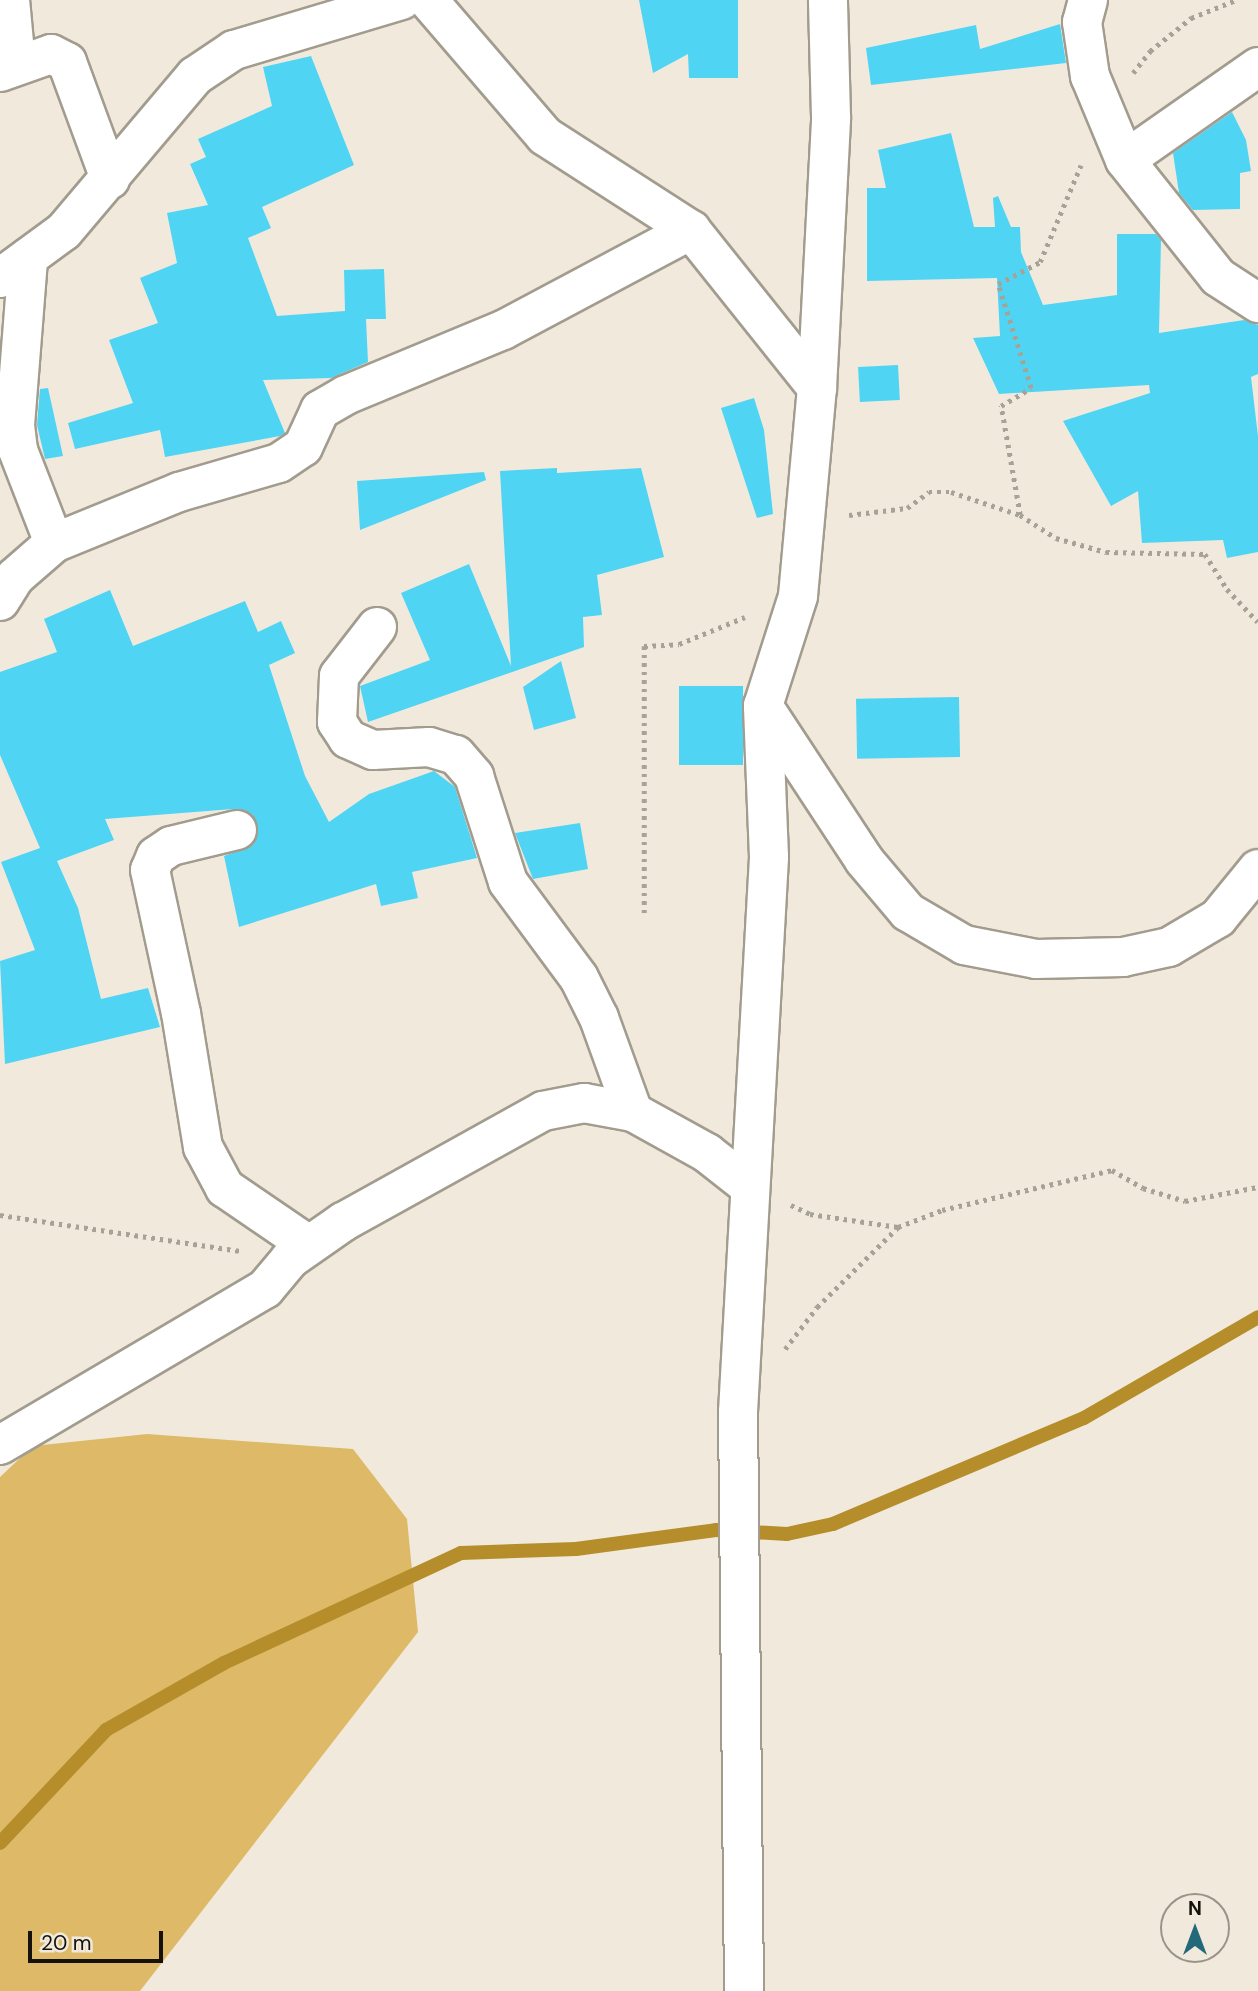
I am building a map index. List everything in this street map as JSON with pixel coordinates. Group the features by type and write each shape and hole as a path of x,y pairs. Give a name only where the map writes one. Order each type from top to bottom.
{"street":[{"path":"10,0 8,68 51,54 67,62 110,180"},
{"path":"54,542 18,450 15,425 14,268 64,231 110,180 195,76 234,50 402,0"},
{"path":"428,0 538,130 607,181 691,230 817,388"},
{"path":"744,1991 737,1527 749,1186 769,857 763,706 798,596 805,520 817,388 831,117 828,0"},
{"path":"1088,0 1082,22 1090,76 1125,160 1218,277 1258,303"},
{"path":"1125,160 1258,67"},
{"path":"0,601 15,577 54,542 179,492 279,463 303,447 320,410 346,395 503,330 691,230"},
{"path":"377,627 339,676 337,722 348,739 373,750 429,747 456,755 474,776 508,882 579,978 599,1018 632,1112"},
{"path":"763,706 864,860 908,912 964,945 1036,959 1124,957 1169,947 1218,918 1258,869"},
{"path":"237,830 171,846 156,856 150,870 181,1013 203,1147 225,1188 298,1251"},
{"path":"0,1445 265,1289 298,1251 543,1111 584,1103 632,1112 707,1153 749,1186"}],"path":[{"path":"1020,515 1001,405 1031,388 998,284 1040,262 1104,111 1150,51 1191,18 1236,0"},
{"path":"805,520 907,508 929,492 951,492 1020,515 1056,538 1106,552 1205,554 1227,589 1258,622"},
{"path":"644,913 644,646 679,644 798,596"},
{"path":"778,1360 817,1307 898,1227 942,1210 1112,1170 1143,1188 1185,1201 1258,1187"},
{"path":"749,1186 810,1214 898,1227"},
{"path":"0,1215 298,1251"}],"shaded area":[{"path":"147,1434 353,1449 407,1519 418,1632 140,1991 0,1991 0,1477 33,1446"}],"building":[{"path":"639,0 738,0 738,78 689,78 688,54 653,73"},
{"path":"1060,24 1066,63 871,85 866,48 976,25 980,49"},
{"path":"311,56 354,165 262,207 271,228 248,238 277,316 345,311 344,270 384,269 386,319 366,319 368,362 331,378 263,380 285,433 280,436 165,457 160,430 75,449 68,423 133,403 109,340 158,323 140,278 177,263 167,213 208,205 190,164 206,157 198,139 272,106 263,67"},
{"path":"1232,112 1246,140 1251,171 1240,173 1240,209 1193,210 1179,193 1173,153"},
{"path":"951,133 974,227 995,227 993,198 998,196 1011,227 1020,227 1021,252 1043,305 1117,295 1117,234 1156,234 1161,240 1159,333 1244,320 1258,325 1258,374 1251,377 1258,436 1258,552 1227,558 1223,540 1142,543 1138,491 1111,506 1063,421 1150,393 1149,385 999,394 973,338 1000,336 997,278 867,281 867,188 886,188 878,150"},
{"path":"898,365 900,400 860,402 858,367"},
{"path":"48,388 63,456 45,459 37,425 40,389"},
{"path":"754,398 764,430 773,514 757,518 721,408"},
{"path":"557,468 557,473 641,468 664,557 597,575 602,615 583,617 584,647 368,722 360,686 430,660 401,593 469,564 511,666 500,471"},
{"path":"484,472 486,480 360,530 357,481"},
{"path":"110,590 133,646 245,601 258,632 281,621 295,653 269,665 305,776 329,822 369,794 434,771 455,787 477,858 412,872 418,898 381,906 376,884 239,927 224,856 253,845 258,826 252,814 233,809 105,819 114,840 57,861 78,908 101,999 148,988 160,1027 5,1064 0,961 35,950 1,862 40,848 0,755 0,672 57,652 44,619"},
{"path":"561,661 576,718 534,730 523,687"},
{"path":"679,686 743,686 743,765 679,765"},
{"path":"959,697 960,757 857,759 856,699"},
{"path":"580,823 588,869 533,879 515,833"}],"waterway":[{"path":"0,1843 106,1730 224,1663 461,1553 576,1549 716,1530 787,1534 833,1524 1084,1418 1258,1317"}]}
